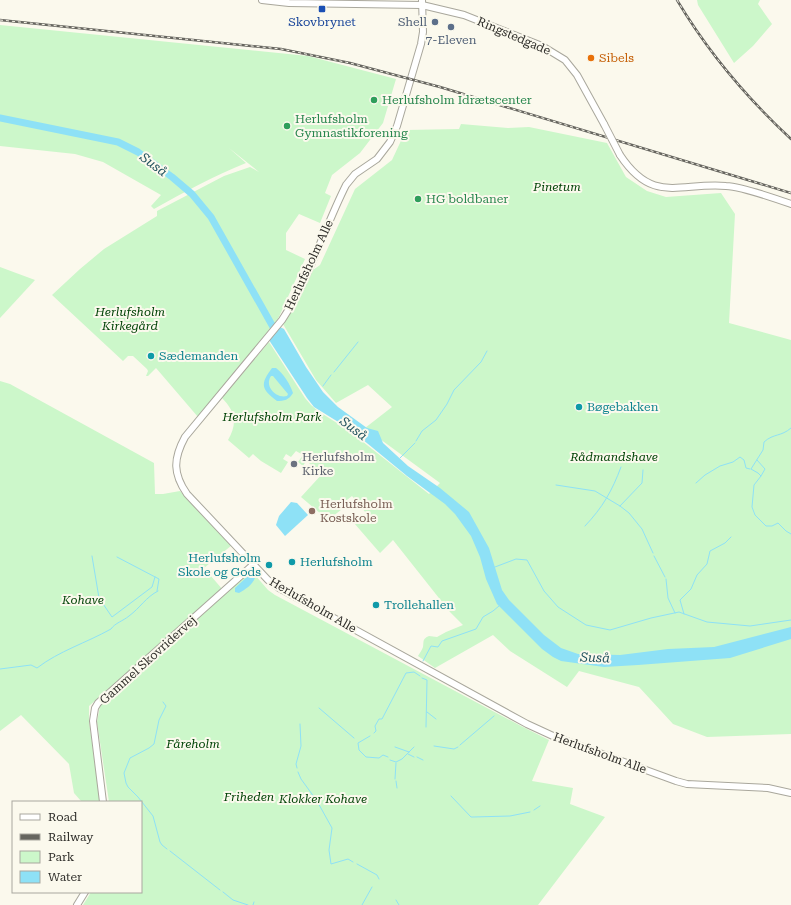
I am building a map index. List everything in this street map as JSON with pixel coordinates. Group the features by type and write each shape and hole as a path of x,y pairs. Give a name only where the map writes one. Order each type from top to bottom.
{"street":[{"name":"Ringstedgade","path":"262,0 289,3 422,3 464,15 542,46 565,60 577,75 620,155 629,168 636,175 651,184 660,188 674,189 727,186 791,204"},
{"name":"Herlufsholm Alle","path":"422,3 423,32 421,44 397,126 390,142 377,158 355,174 346,185 289,310 185,437 177,454 176,463 178,480 187,494 268,580 279,588 527,724 553,736 676,782 688,784 768,788 791,793"},
{"name":"Gammel Skovridervej","path":"103,801 93,721 95,708 98,703 254,564"},
{"path":"77,905 84,893"}],"green space":[{"path":"697,0 760,0 758,4 772,24 753,46 734,63 698,5"},
{"name":"Herlufsholm Kirkegård","path":"0,25 308,56 396,79 383,123 360,153 332,175 325,193 331,196 320,223 299,214 286,233 286,250 305,259 278,319 198,417 156,368 148,376 146,376 148,371 147,369 133,356 128,356 123,361 52,295 104,249 157,216 157,211 224,176 250,167 259,172 229,148 246,163 199,184 154,209 151,206 161,195 103,162 75,154 0,146"},
{"name":"Rådmandshave","path":"461,124 508,128 529,127 607,143 626,177 647,191 666,197 721,193 735,214 729,323 791,340 791,734 707,737 673,724 639,687 579,671 567,687 510,651 493,635 435,668 418,656 423,647 424,639 429,636 437,637 463,625 450,612 393,540 380,553 354,523 366,513 352,496 343,503 346,506 328,520 301,497 323,473 306,461 303,466 298,462 303,455 296,451 291,457 286,454 283,459 288,462 281,473 261,461 253,454 249,458 228,440 233,428 234,418 230,408 222,398 269,342 305,398 318,411 348,430 429,494 440,483 365,428 392,407 368,385 336,403 316,380 283,324 298,300 313,270 320,265 355,189 392,160 406,130 459,129"},
{"path":"0,267 35,280 0,318"},
{"name":"Kohave","path":"0,381 10,384 154,463 155,494 180,491 232,545 204,568 223,590 89,706 89,721 100,801 81,801 74,793 69,764 21,715 0,731"},
{"name":"Friheden","path":"250,572 275,595 549,740 532,781 573,788 570,804 605,817 538,905 83,905 90,893 142,893 142,801 109,801 97,722 100,706"}],"water":[{"path":"280,327 284,329 306,367 323,392 338,407 367,428 378,431 383,443 408,466 440,488 469,512 489,548 502,590 509,600 544,635 561,648 578,654 620,655 668,649 714,647 791,627 791,639 730,658 638,665 604,667 561,661 553,657 542,649 497,604 486,579 480,557 471,536 455,514 445,504 407,476 362,439 354,435 348,428 314,407 269,340"},
{"path":"272,368 276,368 282,373 293,393 288,399 277,401 265,390 264,382","holes":["271,376 273,376 288,394 287,396 279,396 272,391 269,380"]},
{"path":"291,502 297,503 308,515 285,536 276,525 279,516"},
{"path":"249,575 255,578 252,583 239,593 235,592 235,588"}],"waterway":[{"name":"Suså","path":"0,118 118,142 138,152 172,177 192,194 211,217 277,334"},
{"path":"334,372 358,342"},
{"path":"416,441 422,431 436,420 447,404 454,390 481,362 487,351"},
{"path":"323,386 331,375"},
{"path":"791,428 784,433 771,437 764,442 763,450 751,469 761,476 754,485 752,507 755,515 766,526 772,526 778,523 791,534"},
{"path":"400,458 415,443"},
{"path":"696,483 705,475 720,466 733,462 740,457 744,460 746,468 750,469"},
{"path":"757,460 765,469 761,476"},
{"path":"585,526 606,498 621,467"},
{"path":"620,506 642,483 643,470"},
{"path":"556,485 595,491 620,506 629,513 642,529 653,553"},
{"path":"684,614 680,600 691,589 697,575 707,564 710,551 725,543 731,537"},
{"path":"92,556 99,598 112,617 152,587 155,577"},
{"path":"654,556 665,577"},
{"path":"117,557 159,579 157,591"},
{"path":"495,567 516,559 527,560 544,591 558,607 586,625 610,630 651,618 679,612 707,622 750,626 791,620"},
{"path":"666,579 668,598 675,613"},
{"path":"0,669 31,665 37,668 63,652 111,629 127,618 150,596 158,591"},
{"path":"423,661 431,646 438,647 442,641 476,629 483,617 499,606"},
{"path":"374,733 376,731 375,726 379,719 382,719 406,673 414,672 420,676"},
{"path":"422,678 427,680 426,727"},
{"path":"141,801 128,787 124,773 130,758 154,744 159,720 166,706 163,702"},
{"path":"319,708 354,738"},
{"path":"427,712 436,719"},
{"path":"460,745 494,716"},
{"path":"297,768 296,764 301,746 300,724"},
{"path":"370,736 358,743 359,750 366,757 379,758 383,755 388,757"},
{"path":"434,746 454,749 458,747"},
{"path":"395,747 409,752"},
{"path":"390,760 396,762 402,759 414,747"},
{"path":"408,754 414,757"},
{"path":"417,757 423,760"},
{"path":"395,779 396,763"},
{"path":"298,772 332,828 329,850 331,864 348,859 353,862"},
{"path":"396,781 397,788"},
{"path":"451,796 471,817 510,816 530,812"},
{"path":"142,802 153,816 160,842 167,849"},
{"path":"534,810 540,806"},
{"path":"170,851 220,890"},
{"path":"357,864 377,875 379,879"},
{"path":"362,905 372,887"},
{"path":"223,892 233,900 248,905"},
{"path":"396,900 399,905"}],"railway":[{"path":"677,0 702,38 729,74 791,139"},
{"path":"0,20 281,49 350,63 440,87 791,193"}],"place":[{"name":"Skovbrynet","path":"322,9"},
{"name":"Shell","path":"435,22"},
{"name":"7-Eleven","path":"451,27"},
{"name":"Sibels","path":"591,58"},
{"name":"Herlufsholm Idrætscenter","path":"374,100"},
{"name":"Herlufsholm Gymnastikforening","path":"287,126"},
{"name":"HG boldbaner","path":"418,199"},
{"name":"Sædemanden","path":"151,356"},
{"name":"Bøgebakken","path":"579,407"},
{"name":"Herlufsholm Kirke","path":"294,464"},
{"name":"Herlufsholm Kostskole","path":"312,511"},
{"name":"Herlufsholm","path":"292,562"},
{"name":"Herlufsholm Skole og Gods","path":"269,565"},
{"name":"Trollehallen","path":"376,605"}],"park label":[{"name":"Pinetum","path":"557,187"},
{"name":"Herlufsholm Park","path":"272,417"},
{"name":"Fåreholm","path":"193,744"},
{"name":"Klokker Kohave","path":"323,799"}]}
